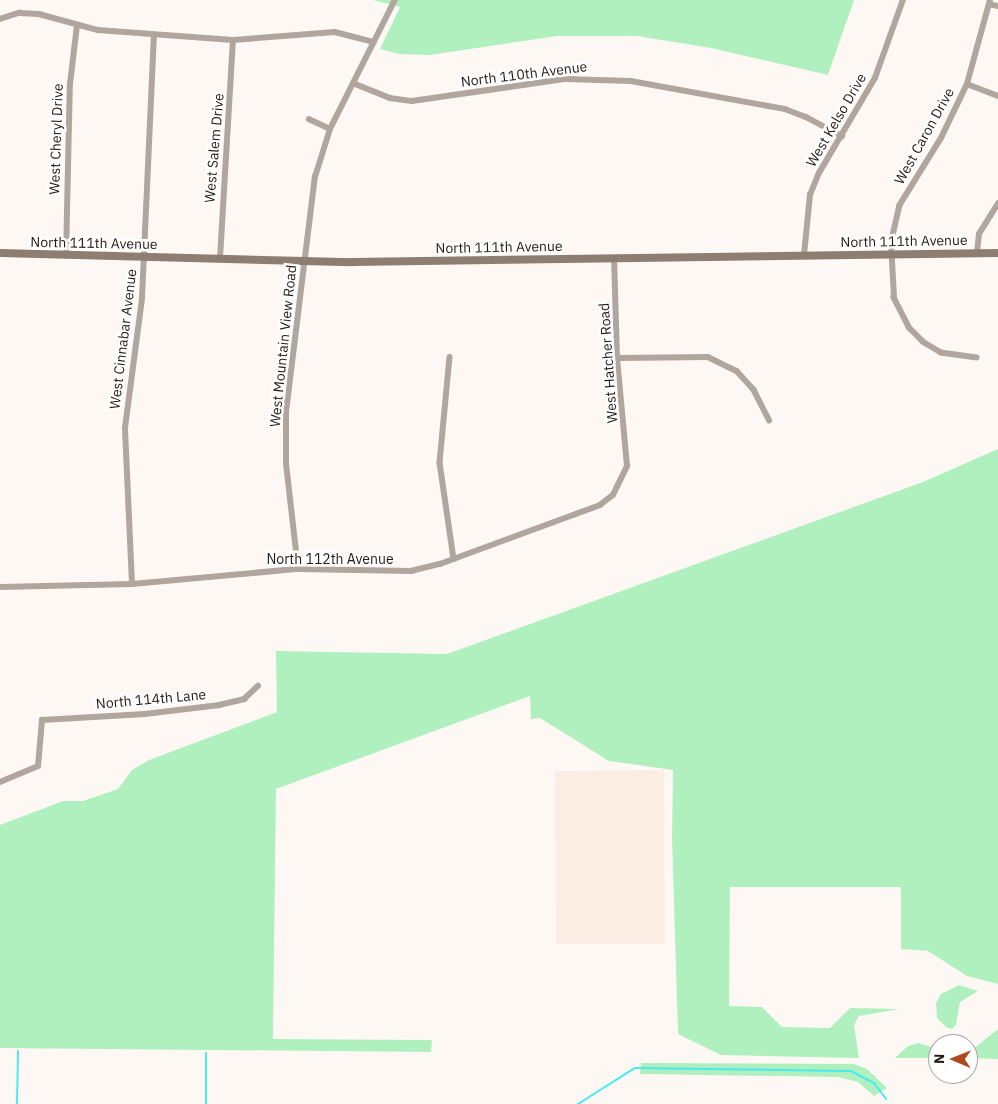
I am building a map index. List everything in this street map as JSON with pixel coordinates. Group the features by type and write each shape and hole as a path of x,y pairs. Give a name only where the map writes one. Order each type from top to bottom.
{"street":[{"name":"West Mountain View Road","path":"298,569 285,435 317,168 330,129 395,0"},
{"name":"West Kelso Drive","path":"804,255 804,227 810,195 819,173 883,62 903,0"},
{"path":"989,2 998,6"},
{"name":"West Caron Drive","path":"976,358 941,353 909,328 894,298 891,254 899,206 940,138 967,84 989,2"},
{"path":"0,19 26,13 77,25 154,36 233,40 335,32 374,42"},
{"name":"West Cheryl Drive","path":"66,254 70,84 77,25"},
{"name":"West Cinnabar Avenue","path":"132,584 125,428 142,298 154,36"},
{"name":"West Salem Drive","path":"220,258 222,181 233,40"},
{"name":"North 110th Avenue","path":"353,83 390,98 412,101 565,79 631,81 784,110 806,116 842,136"},
{"path":"967,84 998,96"},
{"path":"309,119 330,129"},
{"path":"977,253 979,234 998,203"},
{"name":"North 111th Avenue","path":"0,253 305,261 614,259 998,253"},
{"name":"West Hatcher Road","path":"614,259 617,358 627,466"},
{"path":"450,357 440,463 454,559"},
{"path":"617,358 708,357 737,371 754,390 769,420"},
{"name":"North 112th Avenue","path":"0,587 132,584 298,569 411,571 454,559 600,505 613,495 627,466"},
{"name":"North 114th Lane","path":"0,782 38,766 42,720 145,714 219,705 244,699 258,686"}],"shaded area":[{"path":"664,770 665,944 556,944 555,771"}],"green space":[{"path":"373,0 854,0 828,75 711,48 637,36 557,36 430,55 399,54 380,49 400,7"},
{"path":"998,449 998,984 967,976 928,951 901,949 901,887 730,887 729,1006 762,1007 782,1027 830,1028 850,1008 899,1009 859,1016 854,1025 859,1058 721,1055 678,1034 672,838 673,770 609,761 540,718 531,719 530,696 276,789 273,1039 432,1040 431,1052 0,1048 0,825 63,801 83,801 118,789 132,770 149,760 277,712 276,651 447,654 923,482"},
{"path":"959,985 978,991 960,1002 956,1025 952,1029 946,1027 937,1018 936,1003 941,994"},
{"path":"998,1029 998,1059 978,1058 978,1045"},
{"path":"918,1043 928,1046 928,1058 895,1058 908,1046"},
{"path":"641,1063 854,1064 867,1069 887,1088 874,1096 858,1082 838,1077 640,1074"}],"waterway":[{"path":"17,1104 18,1051"},
{"path":"206,1053 206,1104"},
{"path":"578,1104 635,1068 851,1071 874,1083 886,1099"}]}
